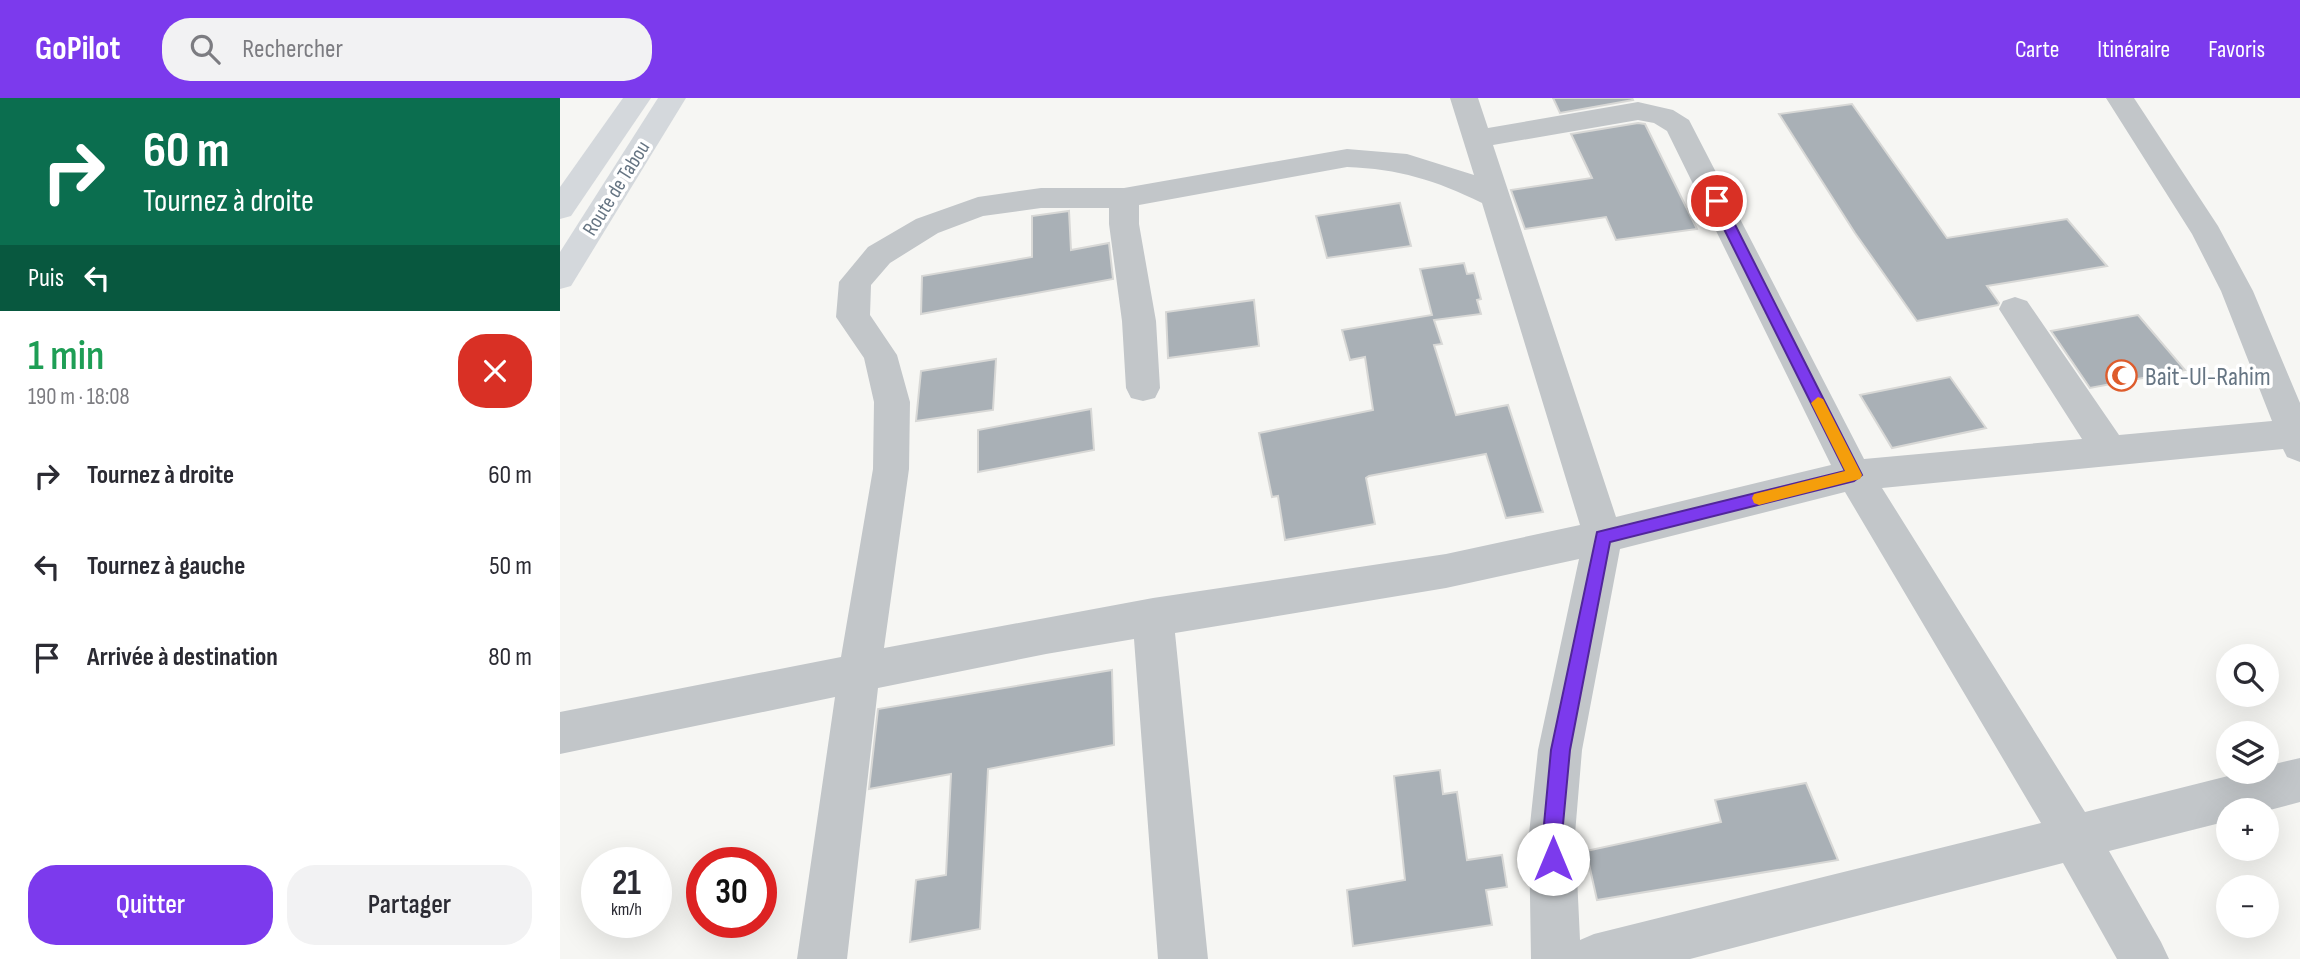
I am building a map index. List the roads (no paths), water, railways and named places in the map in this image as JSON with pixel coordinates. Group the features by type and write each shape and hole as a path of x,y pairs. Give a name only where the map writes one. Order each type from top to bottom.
{"main road":[{"name":"Route de Tabou","path":"560,209 637,98"},
{"name":"Route de Tabou","path":"560,278 672,98"}],"street":[{"path":"1464,98 1603,537 1560,750 1552,835 1556,959"},
{"path":"560,733 1153,617 1446,570 1603,537 1854,475 2110,450 2298,438 2237,291 2213,244 2120,98"},
{"path":"1477,139 1639,111 1663,116 1679,126 1854,475 2075,837 2144,959"},
{"path":"822,959 859,674 891,469 892,402 880,355 853,317 855,282 879,255 927,226 978,207 1041,198 1124,198 1347,159 1382,159 1420,165 1495,197"},
{"path":"1124,198 1124,224 1139,321 1143,388"},
{"path":"2015,309 2110,450"},
{"path":"1153,617 1183,959"},
{"path":"1594,959 2300,780"}],"place":[{"name":"Bait-Ul-Rahim","path":"2122,376"}]}
